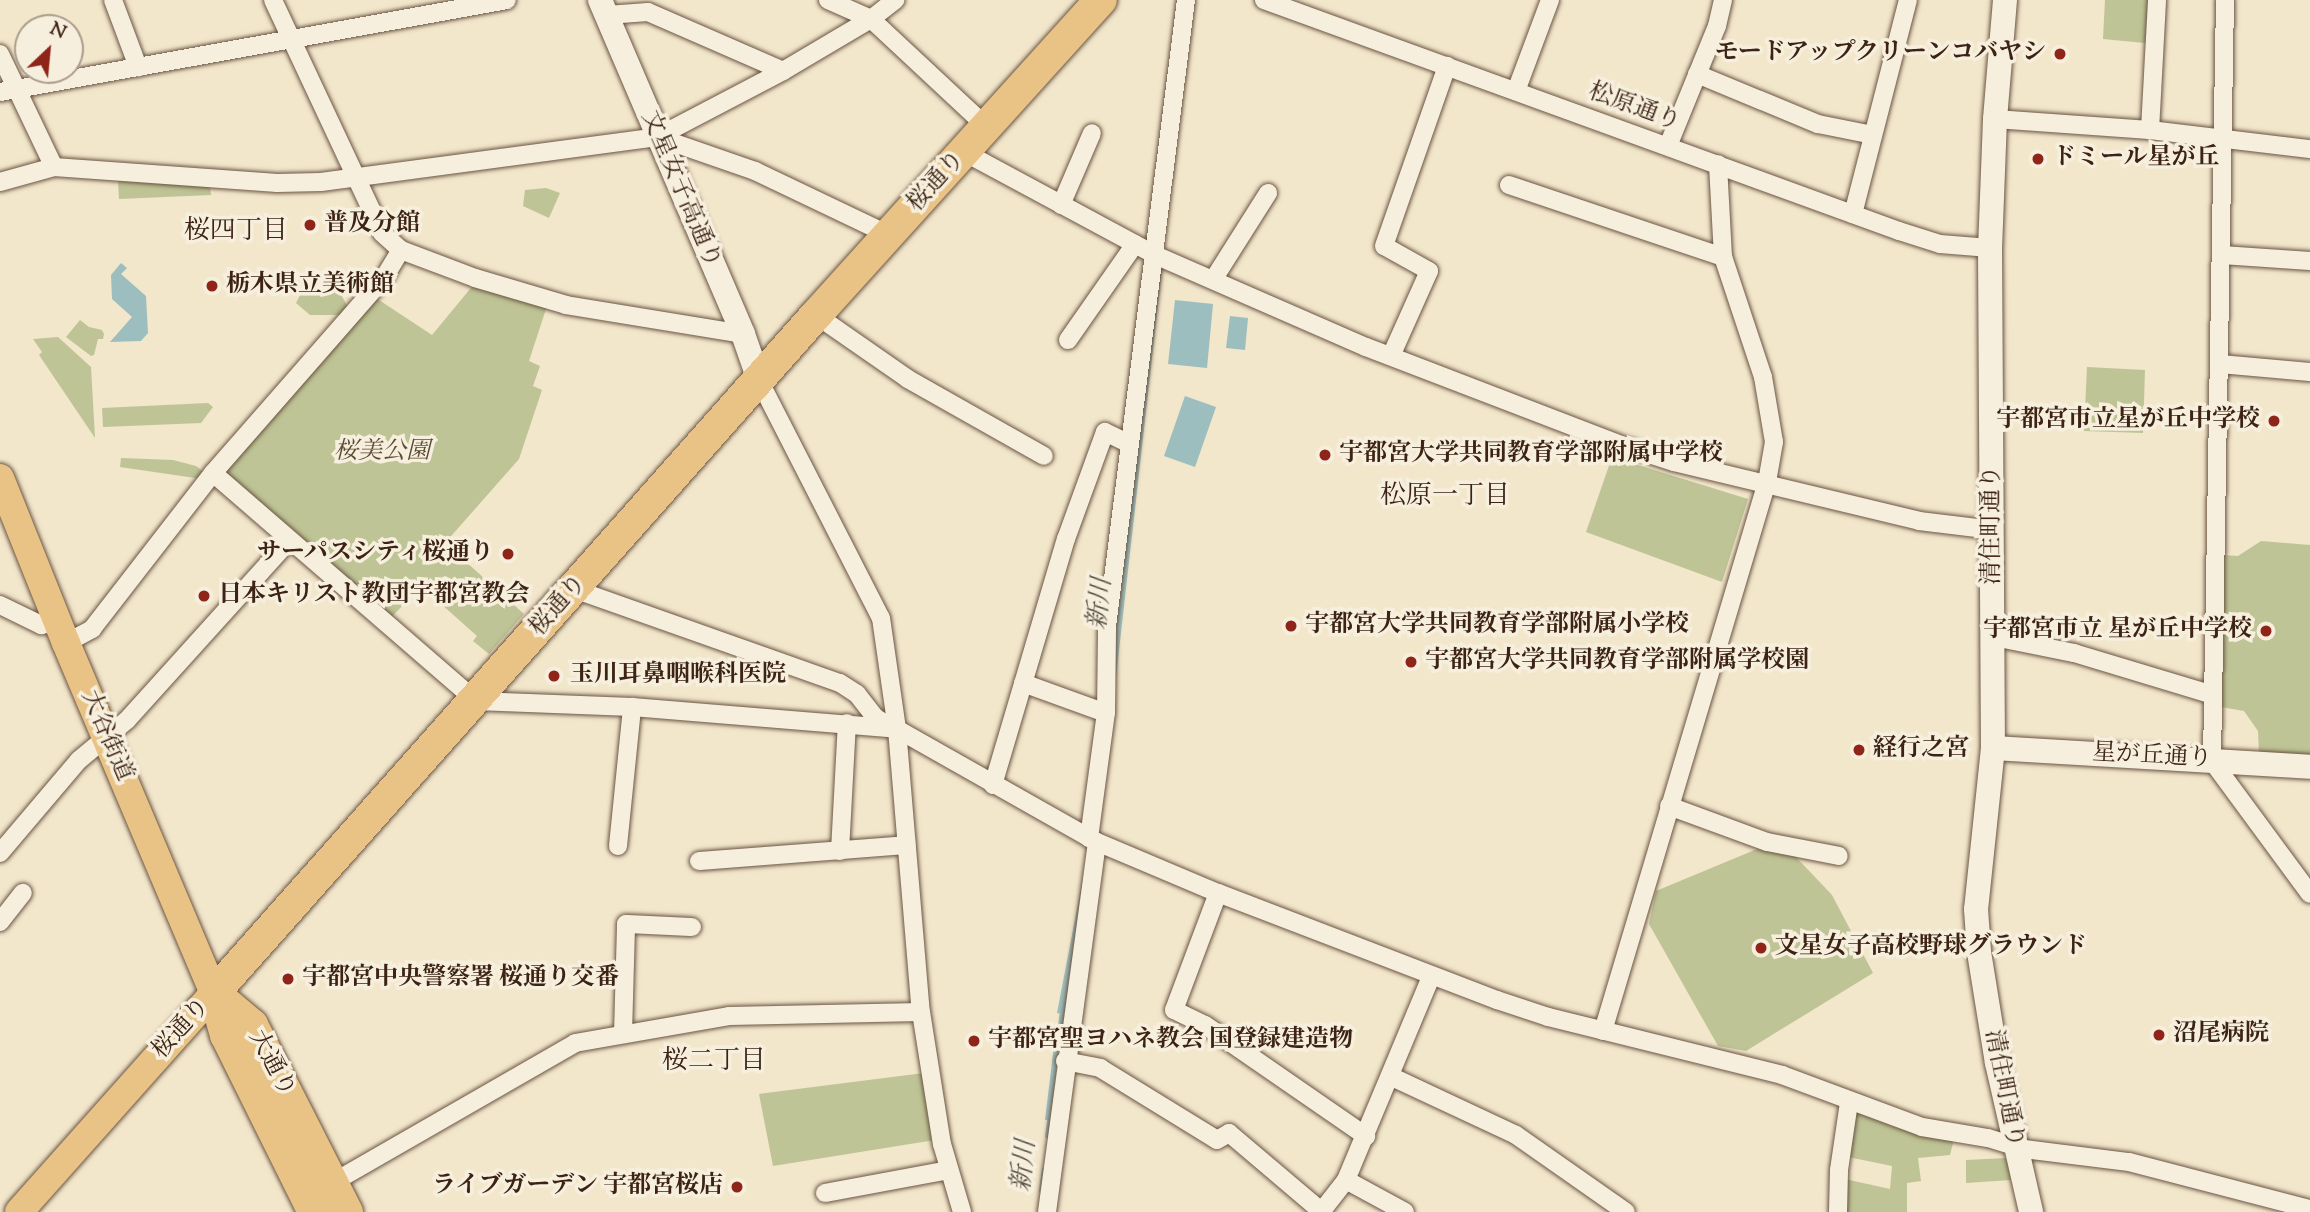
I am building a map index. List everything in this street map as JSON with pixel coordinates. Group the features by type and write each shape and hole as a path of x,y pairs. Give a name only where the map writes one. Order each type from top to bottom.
{"highway":[{"name":"桜通り","path":"215,993 816,315 1101,0"},
{"name":"大通り","path":"215,993 252,1024 347,1212"},
{"name":"大通り","path":"215,993 226,1035 314,1212"}],"main road":[{"name":"大谷街道","path":"0,478 62,633 215,993"},
{"name":"桜通り","path":"19,1212 215,993"}],"street":[{"path":"113,0 138,67"},
{"path":"273,0 382,233 401,250 475,278 566,304 743,334"},
{"path":"9,90 290,41 425,7 507,0"},
{"path":"828,0 872,19 987,127"},
{"path":"0,182 54,167 277,183 321,182 657,137 783,71 872,19 895,0"},
{"path":"1046,1212 1106,713 1107,626 1128,443 1186,0"},
{"name":"松原通り","path":"1264,0 1940,244 1990,248"},
{"path":"1516,91 1550,0"},
{"path":"1668,146 1717,26 1723,0"},
{"path":"1853,214 1908,0"},
{"name":"清住町通り","path":"2005,0 1995,119 1990,248 1993,748 1977,890 1977,930 1984,985 2014,1147 2031,1212"},
{"path":"2150,130 2157,0"},
{"path":"2225,0 2212,761 2310,894"},
{"path":"603,7 648,12 783,71"},
{"name":"文星女子高通り","path":"603,7 743,334 759,380"},
{"path":"0,54 9,90 54,167"},
{"path":"1391,356 1429,271 1384,247 1447,66"},
{"path":"1697,74 1818,124 1873,135"},
{"path":"1995,119 2150,130 2310,149"},
{"path":"1061,205 1092,133"},
{"path":"657,137 754,170 889,235"},
{"path":"964,152 1154,255 1391,356 1621,445 1674,462 1767,482 1919,522 1993,530"},
{"path":"1603,1031 1767,482 1774,442 1763,377 1723,257 1718,164"},
{"path":"1509,185 1723,257"},
{"path":"1213,280 1268,193"},
{"path":"1068,340 1135,244"},
{"path":"0,605 62,633 92,629 213,473 384,278 401,250"},
{"path":"2222,255 2310,261"},
{"path":"816,315 908,379 1044,456"},
{"path":"2220,364 2310,372"},
{"path":"759,380 881,618 897,729 921,1012 942,1144 962,1212"},
{"path":"993,785 1066,539 1105,432 1128,443"},
{"path":"213,473 476,701 632,707 897,729"},
{"path":"0,853 79,760 127,720 289,541"},
{"path":"574,589 840,683 857,694 876,718 1092,839 1218,893 1431,977 1535,1013 1751,1066 1922,1127 1987,1138 2014,1147 2129,1162 2310,1209"},
{"path":"1994,637 2074,653 2213,695"},
{"path":"1023,683 1106,713"},
{"path":"618,846 632,707"},
{"path":"841,851 847,723"},
{"name":"星が丘通り","path":"1993,748 2310,767"},
{"path":"1669,806 1767,842 1839,856"},
{"path":"699,861 906,845"},
{"path":"0,922 23,893"},
{"path":"1218,893 1174,1010 1206,1025 1366,1136"},
{"path":"623,1034 626,923 692,927"},
{"path":"1065,1061 1100,1068 1217,1140 1230,1133 1322,1212 1346,1180 1431,977"},
{"path":"332,1182 538,1061 575,1043 729,1016 921,1012"},
{"path":"1391,1076 1516,1135 1626,1212"},
{"path":"1838,1212 1839,1170 1849,1101"},
{"path":"825,1193 949,1170"},
{"path":"1346,1180 1405,1212"}],"green space":[{"path":"2105,0 2157,0 2155,44 2103,39"},
{"path":"118,181 210,186 211,195 119,199"},
{"path":"546,188 560,193 549,218 523,206 525,190"},
{"name":"桜美公園","path":"475,283 547,306 529,361 540,366 533,386 542,390 519,459 445,543 524,614 489,654 473,641 477,636 421,586 388,621 226,479 225,468 376,298 432,335"},
{"path":"309,287 340,293 349,309 343,315 310,315 296,303 303,289 307,291"},
{"path":"80,320 89,327 102,330 104,334 103,339 98,339 94,355 91,356 66,337"},
{"path":"58,337 91,367 95,438 39,355 42,352 33,339"},
{"path":"2087,367 2145,370 2143,433 2084,431"},
{"path":"208,403 213,407 201,423 103,427 102,408"},
{"path":"1612,457 1748,499 1722,582 1586,532"},
{"path":"121,458 173,460 196,466 205,473 202,479 120,467"},
{"path":"2261,541 2310,545 2310,756 2259,754 2258,731 2244,711 2221,707 2222,555 2238,556"},
{"name":"文星女子高校野球グラウンド","path":"1757,849 1795,856 1832,895 1873,973 1746,1051 1718,1046 1649,924 1656,891"},
{"path":"924,1073 935,1140 773,1166 759,1094"},
{"path":"1856,1113 1954,1139 1950,1155 1918,1158 1921,1181 1907,1183 1907,1212 1845,1212 1845,1179 1890,1189 1892,1166 1848,1157"},
{"path":"2006,1158 2011,1180 1966,1183 1966,1160"}],"water":[{"path":"121,263 127,268 121,274 146,296 148,333 141,341 110,342 132,317 112,299 111,275"},
{"path":"1157,269 1162,270 1098,836 1092,835"},
{"path":"1175,300 1213,304 1207,368 1168,364"},
{"path":"1230,316 1248,318 1245,350 1226,348"},
{"path":"1185,396 1216,407 1195,467 1164,456"},
{"path":"1088,851 1094,852 1064,1014 1057,1013"},
{"path":"1056,1029 1061,1029 1051,1120 1045,1120"}],"waterway":[{"name":"新川","path":"1059,1034 1062,1009"},
{"name":"新川","path":"1047,1135 1050,1113"},
{"name":"新川","path":"1041,1190 1044,1169"}],"place":[{"name":"モードアップクリーンコバヤシ","path":"2060,54"},
{"name":"ドミール星が丘","path":"2038,159"},
{"name":"普及分館","path":"310,225"},
{"name":"栃木県立美術館","path":"212,286"},
{"name":"宇都宮市立星が丘中学校","path":"2274,421"},
{"name":"宇都宮大学共同教育学部附属中学校","path":"1325,455"},
{"name":"サーパスシティ桜通り","path":"508,554"},
{"name":"日本キリスト教団宇都宮教会","path":"204,596"},
{"name":"宇都宮大学共同教育学部附属小学校","path":"1291,626"},
{"name":"宇都宮市立 星が丘中学校","path":"2266,631"},
{"name":"宇都宮大学共同教育学部附属学校園","path":"1411,662"},
{"name":"玉川耳鼻咽喉科医院","path":"554,676"},
{"name":"経行之宮","path":"1859,750"},
{"name":"文星女子高校野球グラウンド","path":"1761,948"},
{"name":"宇都宮中央警察署 桜通り交番","path":"288,979"},
{"name":"沼尾病院","path":"2159,1035"},
{"name":"宇都宮聖ヨハネ教会 国登録建造物","path":"974,1041"},
{"name":"ライブガーデン 宇都宮桜店","path":"737,1187"}],"district":[{"name":"桜四丁目","path":"236,232"},
{"name":"松原一丁目","path":"1445,497"},
{"name":"桜二丁目","path":"714,1062"}]}
